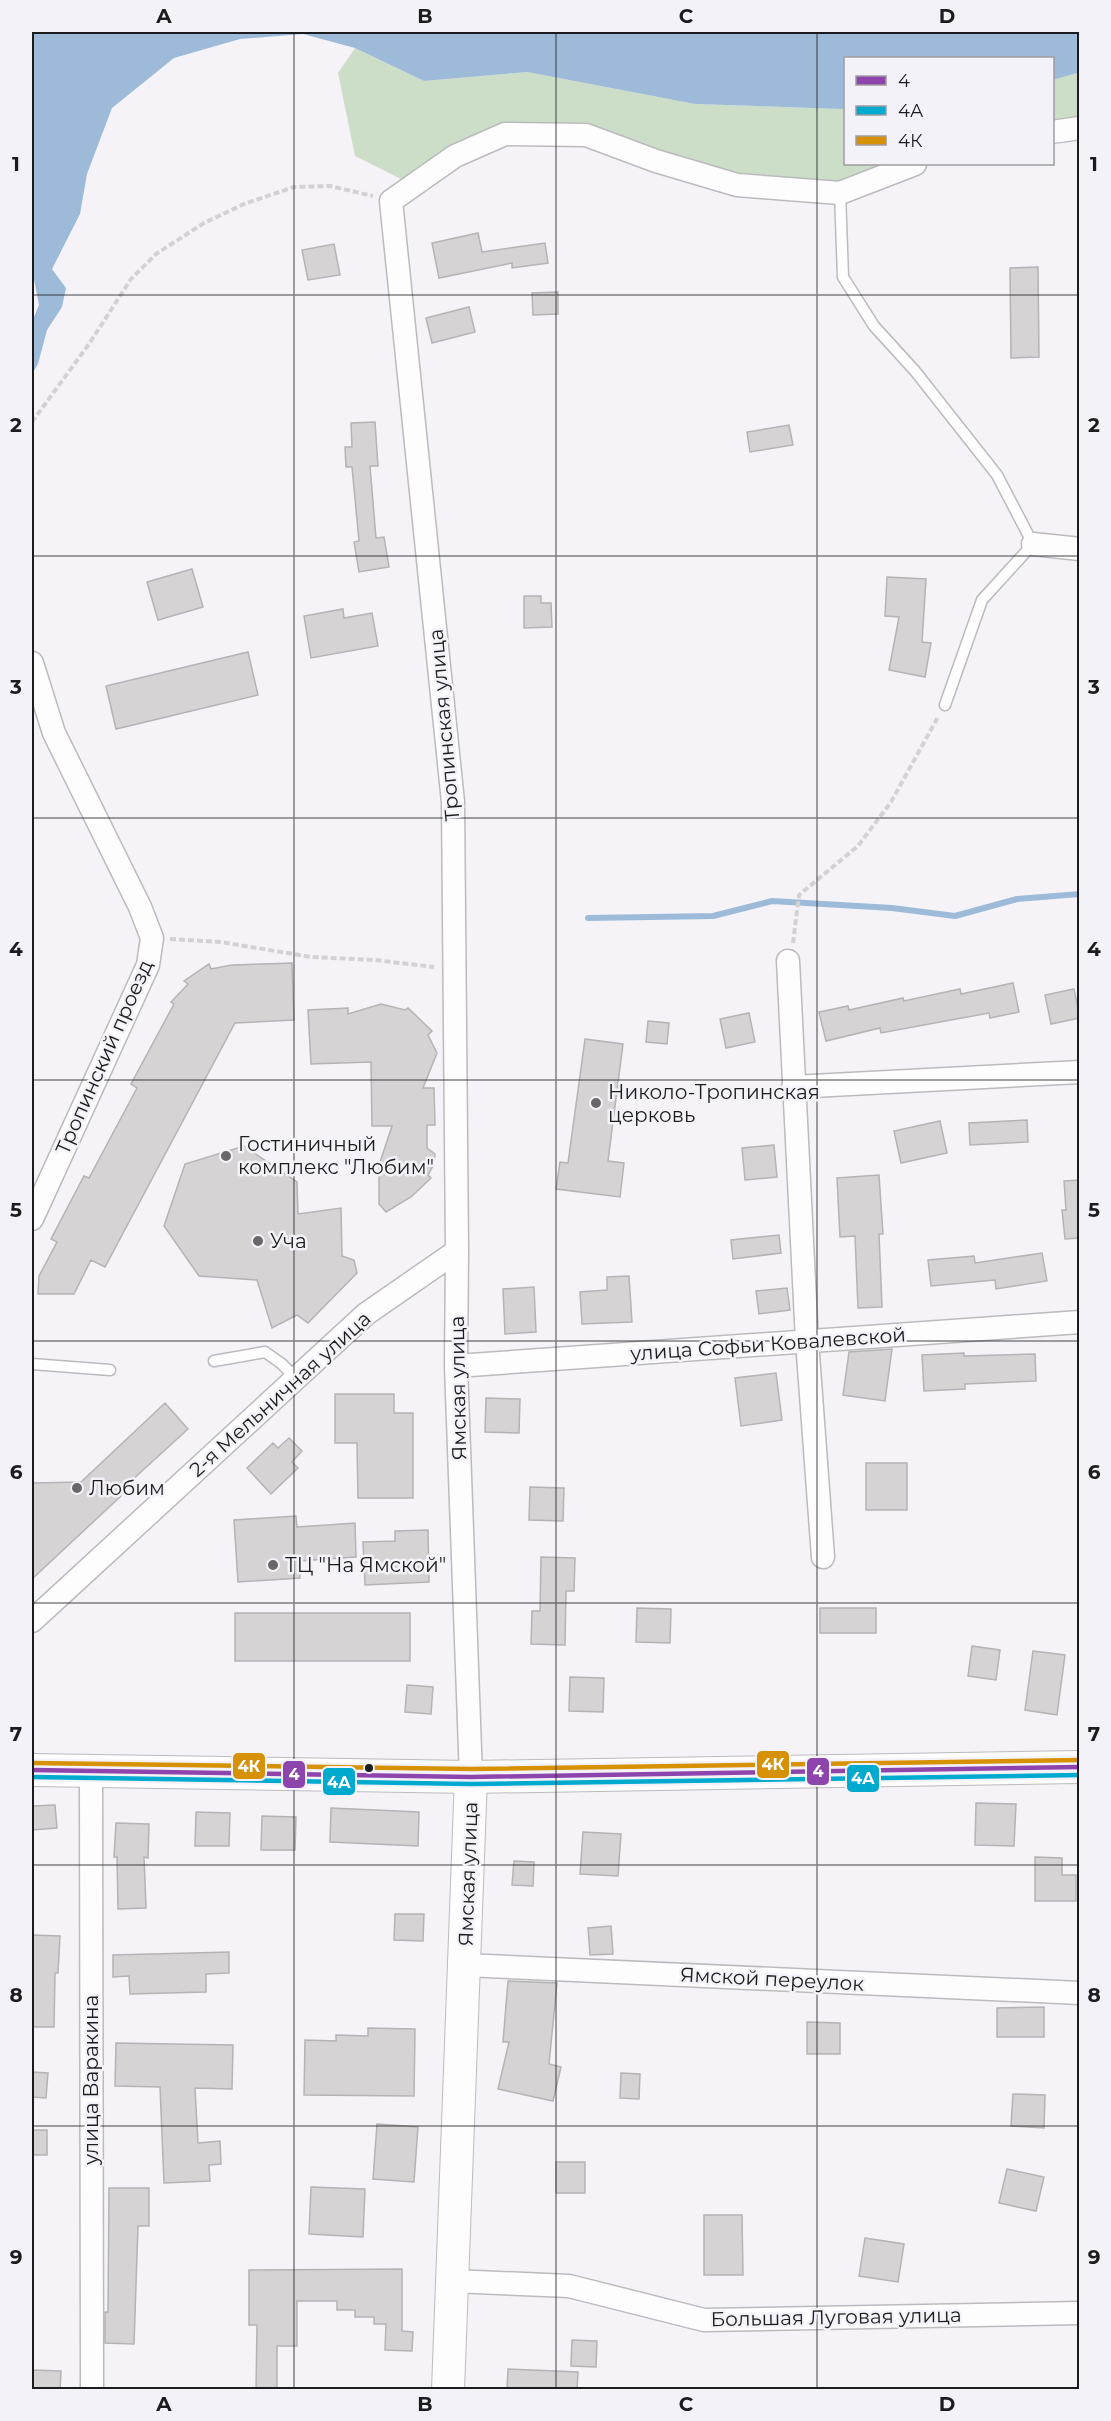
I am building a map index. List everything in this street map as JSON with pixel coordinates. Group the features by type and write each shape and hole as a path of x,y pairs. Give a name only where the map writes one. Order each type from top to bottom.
{"street":[{"path":"1054,132 1080,128"},
{"path":"392,201 455,156 505,134 586,135 656,161 737,184 840,193 912,165"},
{"name":"Тропинская улица","path":"392,201 453,802 457,1251"},
{"path":"1033,544 1080,549"},
{"name":"Тропинский проезд","path":"32,663 54,733 140,907 152,938 148,965 32,1219"},
{"path":"788,961 807,1341 823,1557"},
{"path":"793,1087 1080,1072"},
{"name":"Ямская улица","path":"448,2390 471,1777 456,1366 457,1251"},
{"name":"2-я Мельничная улица","path":"32,1621 366,1314 457,1251"},
{"name":"улица Софьи Ковалевской","path":"456,1366 1080,1322"},
{"path":"32,1770 471,1777 1080,1767"},
{"name":"улица Варакина","path":"91,1771 92,2390"},
{"name":"Ямской переулок","path":"464,1965 1080,1993"},
{"name":"Большая Луговая улица","path":"453,2281 569,2286 704,2320 1080,2313"}],"lane":[{"path":"840,193 843,277 874,326 915,371 997,476 1033,544 982,600 945,705"},
{"path":"214,1361 265,1352 282,1364 296,1379"},
{"path":"32,1364 110,1370"}],"path":[{"path":"32,422 89,344 131,279 156,254 204,223 244,204 294,187 330,186 392,201"},
{"path":"796,917 799,895 858,846 891,802 945,705"},
{"path":"152,938 221,942 311,957 375,960 443,968"}],"green space":[{"path":"355,48 424,81 527,72 695,104 844,109 844,165 912,165 840,193 775,188 586,135 505,134 413,185 355,156 338,73"},
{"path":"1079,72 1079,128 1054,132 1054,80"}],"water":[{"path":"32,32 1079,32 1080,72 1054,80 1054,57 844,57 844,109 695,104 527,72 424,81 355,48 303,34 240,39 174,58 112,108 87,174 80,214 52,269 66,288 62,307 47,330 38,364 32,374 32,322 39,305 32,269"}],"building":[{"path":"478,233 482,252 545,243 548,263 512,268 512,263 439,278 432,243"},
{"path":"334,244 340,275 308,280 302,250"},
{"path":"1038,267 1039,357 1011,358 1010,268"},
{"path":"558,292 558,314 533,315 532,293"},
{"path":"469,307 475,332 432,343 426,318"},
{"path":"375,422 378,466 370,466 376,538 384,537 389,567 359,572 354,542 359,541 352,467 346,467 345,447 352,447 351,423"},
{"path":"789,425 793,445 750,452 747,432"},
{"path":"192,569 203,607 158,620 147,582"},
{"path":"887,577 926,579 922,642 931,643 925,677 889,670 899,617 885,616"},
{"path":"524,596 541,596 541,603 551,603 552,627 524,628"},
{"path":"343,609 344,618 372,613 378,646 311,658 304,616"},
{"path":"248,652 258,695 116,729 106,686"},
{"path":"292,963 294,1020 235,1023 105,1267 91,1260 74,1294 38,1294 39,1276 57,1242 51,1239 84,1176 89,1178 137,1088 131,1084 174,1004 171,1002 188,984 184,981 209,964 211,969 232,965"},
{"path":"1013,983 1019,1012 990,1018 989,1013 881,1033 880,1028 826,1041 819,1012 848,1006 849,1010 960,989 961,994"},
{"path":"1074,989 1080,1018 1051,1024 1045,995"},
{"path":"381,1004 405,1010 408,1008 432,1031 428,1035 437,1053 423,1088 434,1088 435,1125 427,1125 427,1148 435,1154 434,1164 428,1175 431,1178 411,1197 386,1212 379,1204 379,1165 392,1126 372,1126 371,1062 311,1064 308,1010 348,1008 348,1014"},
{"path":"749,1013 755,1042 726,1048 720,1019"},
{"path":"648,1021 669,1023 667,1044 646,1042"},
{"name":"Николо-Тропинская церковь","path":"585,1039 623,1044 608,1161 624,1163 620,1197 556,1189 560,1162 568,1163"},
{"path":"1027,1120 1028,1142 970,1145 969,1123"},
{"path":"940,1121 947,1153 901,1163 894,1131"},
{"path":"774,1145 777,1177 745,1180 742,1148"},
{"name":"Уча","path":"244,1146 297,1182 298,1214 341,1208 342,1256 354,1260 357,1273 308,1323 297,1315 272,1328 257,1280 199,1276 164,1226 185,1164"},
{"path":"879,1175 883,1234 879,1234 882,1307 858,1308 855,1236 840,1237 837,1178"},
{"path":"1080,1180 1080,1238 1065,1239 1062,1210 1066,1210 1064,1181"},
{"path":"779,1235 781,1253 733,1259 731,1240"},
{"path":"1042,1253 1047,1281 996,1289 995,1280 931,1286 928,1260 974,1256 975,1263"},
{"path":"629,1276 632,1322 582,1324 580,1292 607,1290 607,1277"},
{"path":"534,1287 536,1332 505,1334 503,1289"},
{"path":"787,1288 790,1310 759,1314 756,1291"},
{"path":"892,1349 885,1401 843,1395 849,1352"},
{"path":"964,1353 964,1356 1035,1354 1036,1381 965,1384 965,1389 924,1391 922,1355"},
{"path":"776,1373 782,1420 741,1426 735,1378"},
{"path":"335,1394 394,1394 394,1413 413,1413 413,1498 358,1498 357,1443 335,1443"},
{"path":"486,1398 520,1399 519,1433 485,1432"},
{"name":"Любим","path":"165,1403 188,1429 118,1493 121,1496 32,1579 32,1483 81,1482"},
{"path":"289,1438 302,1451 292,1462 298,1468 271,1494 247,1468 273,1443 278,1448"},
{"path":"866,1463 907,1463 907,1510 866,1510"},
{"path":"530,1487 564,1488 563,1521 529,1520"},
{"path":"296,1516 297,1527 355,1523 356,1557 299,1561 300,1578 238,1582 234,1520"},
{"path":"428,1530 429,1582 365,1585 363,1542 395,1541 395,1531"},
{"path":"541,1557 575,1558 574,1591 566,1591 565,1645 531,1644 532,1611 540,1611"},
{"path":"637,1608 671,1609 670,1643 636,1642"},
{"path":"820,1608 876,1608 876,1633 820,1633"},
{"path":"235,1613 410,1613 410,1661 235,1661"},
{"path":"972,1646 1000,1650 996,1680 968,1676"},
{"path":"1033,1651 1065,1655 1057,1715 1025,1710"},
{"path":"570,1677 604,1678 603,1712 569,1711"},
{"path":"407,1685 433,1687 431,1714 405,1712"},
{"path":"976,1803 1016,1804 1014,1846 975,1845"},
{"path":"55,1805 57,1828 32,1830 32,1806"},
{"path":"331,1808 419,1812 418,1846 330,1842"},
{"path":"196,1812 230,1813 229,1846 195,1846"},
{"path":"262,1816 296,1817 295,1850 261,1850"},
{"path":"116,1823 149,1824 148,1858 144,1857 146,1908 118,1909 117,1857 114,1857"},
{"path":"583,1832 621,1834 618,1876 580,1874"},
{"path":"1035,1857 1062,1858 1062,1875 1076,1875 1076,1901 1035,1901"},
{"path":"514,1861 534,1862 533,1886 512,1885"},
{"path":"395,1914 424,1914 423,1941 394,1940"},
{"path":"611,1926 613,1954 590,1955 588,1928"},
{"path":"32,1935 60,1936 58,1973 55,1973 54,2027 32,2027"},
{"path":"229,1952 229,1973 206,1974 206,1992 130,1994 129,1976 113,1977 113,1955"},
{"path":"508,1981 557,1983 549,2064 561,2067 553,2101 498,2089 509,2042 503,2042"},
{"path":"1044,2007 1044,2037 997,2037 997,2008"},
{"path":"807,2022 840,2023 840,2054 807,2054"},
{"path":"368,2028 415,2029 414,2096 304,2095 305,2040 336,2041 336,2035 368,2036"},
{"path":"116,2043 233,2045 232,2089 195,2088 198,2143 220,2141 221,2164 209,2165 210,2181 164,2183 160,2087 115,2086"},
{"path":"32,2072 48,2073 46,2098 32,2097"},
{"path":"621,2073 640,2074 639,2099 620,2098"},
{"path":"1013,2094 1045,2095 1044,2128 1011,2126"},
{"path":"377,2124 418,2127 414,2182 373,2179"},
{"path":"32,2130 47,2130 47,2155 32,2155"},
{"path":"556,2162 585,2162 585,2193 556,2193"},
{"path":"1007,2169 1044,2177 1036,2211 999,2203"},
{"path":"311,2187 365,2189 363,2237 309,2234"},
{"path":"109,2188 149,2188 149,2226 138,2226 134,2344 105,2343 105,2312 108,2312"},
{"path":"704,2215 742,2215 743,2275 704,2275"},
{"path":"865,2238 904,2244 898,2282 859,2276"},
{"path":"402,2269 402,2331 413,2332 412,2351 385,2350 386,2324 374,2324 374,2317 355,2317 355,2310 337,2310 337,2301 297,2301 297,2346 277,2346 277,2390 256,2390 257,2325 249,2325 249,2270"},
{"path":"572,2340 597,2341 596,2367 571,2366"},
{"path":"508,2369 578,2372 577,2390 507,2390"},
{"path":"32,2370 61,2371 60,2390 32,2390"}],"waterway":[{"path":"588,918 713,916 772,901 892,908 955,916 1017,899 1080,894"}],"transit line":[{"name":"4К","path":"32,1763 471,1769 1080,1760"},
{"name":"4","path":"32,1770 471,1777 1080,1767"},
{"name":"4А","path":"32,1777 471,1784 1080,1775"}],"place":[{"name":"Николо-Тропинская церковь","path":"596,1103"},
{"name":"Гостиничный комплекс \"Любим\"","path":"226,1156"},
{"name":"Уча","path":"258,1241"},
{"name":"Любим","path":"77,1488"},
{"name":"ТЦ \"На Ямской\"","path":"273,1565"}]}
